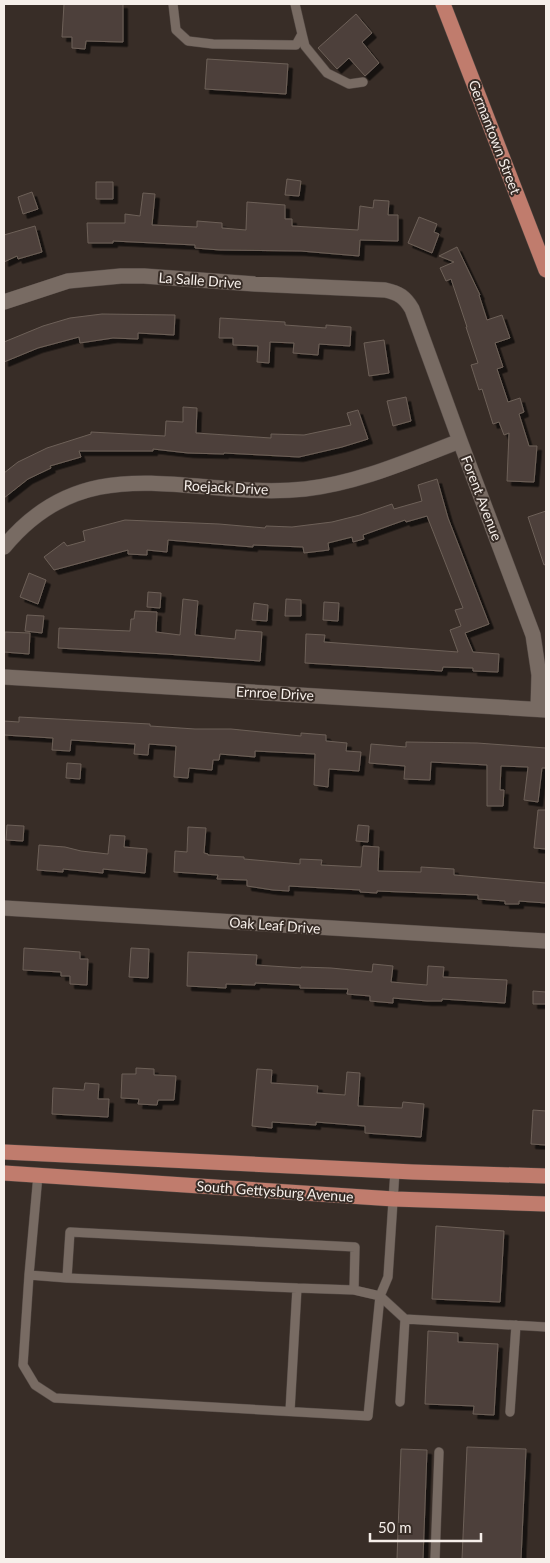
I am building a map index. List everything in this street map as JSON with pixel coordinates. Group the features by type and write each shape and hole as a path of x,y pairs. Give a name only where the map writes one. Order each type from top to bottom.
{"main road":[{"name":"Germantown Street","path":"443,4 546,270"},
{"name":"South Gettysburg Avenue","path":"4,1152 546,1176"},
{"name":"South Gettysburg Avenue","path":"4,1173 394,1199 546,1204"}],"street":[{"name":"La Salle Drive","path":"4,302 68,281 121,276 385,290 400,294"},
{"name":"Forent Avenue","path":"400,294 412,309 533,635 542,710"},
{"name":"Roejack Drive","path":"4,547 23,526 46,509 66,498 109,484 139,482 258,489 304,489 359,478 460,441"},
{"name":"Ernroe Drive","path":"4,677 542,710"},
{"name":"Oak Leaf Drive","path":"4,908 546,941"}],"lane":[{"path":"173,4 176,30 188,41 213,44 296,45 302,34"},
{"path":"295,4 306,46 327,72 349,84 363,82"},
{"path":"38,1175 23,1365 35,1386 55,1398 368,1416 380,1296 388,1277 395,1170"},
{"path":"67,1278 70,1232 355,1247 354,1290"},
{"path":"29,1275 354,1290 380,1296 404,1319 546,1327"},
{"path":"290,1412 297,1288"},
{"path":"400,1402 404,1319"},
{"path":"510,1412 516,1325"},
{"path":"435,1559 439,1452"}],"building":[{"path":"64,4 123,4 123,42 86,41 85,49 72,48 72,37 62,37"},
{"path":"356,14 372,33 362,42 379,63 365,76 349,58 337,69 318,48"},
{"path":"207,59 288,64 286,94 205,89"},
{"path":"287,179 301,181 299,196 285,195"},
{"path":"96,182 113,182 113,199 96,199"},
{"path":"32,192 38,209 23,214 18,197"},
{"path":"143,193 155,194 152,225 197,227 197,221 222,223 222,228 246,230 247,202 285,205 285,219 292,219 292,226 358,230 360,206 373,208 374,200 389,201 388,215 398,215 398,241 360,240 359,256 301,251 220,250 195,248 195,245 113,241 113,243 88,243 87,223 125,223 125,214 140,216"},
{"path":"419,217 437,224 434,232 439,234 432,253 408,243"},
{"path":"35,226 42,252 18,259 17,256 4,262 4,235"},
{"path":"457,247 480,295 487,320 502,315 510,338 495,343 503,367 497,369 508,402 520,398 524,412 519,414 529,446 537,446 534,482 507,481 509,433 504,435 499,422 493,424 482,389 479,390 471,365 478,363 451,279 446,281 440,268 454,262 439,256"},
{"path":"102,314 175,315 174,335 138,333 138,339 113,338 80,343 79,337 38,348 4,362 4,342 43,326 70,318"},
{"path":"220,318 285,322 285,325 326,328 326,325 351,327 350,346 319,344 318,355 293,353 294,343 270,342 269,363 257,362 258,346 233,345 233,338 219,338"},
{"path":"384,340 389,373 369,376 364,343"},
{"path":"406,397 411,421 393,426 387,401"},
{"path":"183,407 197,408 196,433 271,438 271,434 304,435 351,425 347,413 358,410 368,439 299,457 188,453 153,449 153,451 79,451 81,457 50,466 51,468 28,479 4,498 4,473 18,462 47,448 91,434 91,432 165,436 166,421 183,422"},
{"path":"437,479 448,518 489,624 465,633 473,652 499,654 498,672 473,671 473,668 443,667 442,671 305,663 306,634 325,635 324,642 458,652 450,630 461,626 455,610 463,608 427,516 406,522 405,520 363,535 364,539 353,542 352,537 328,543 329,550 304,553 303,547 253,545 253,547 168,540 167,552 147,550 147,555 128,554 128,550 54,570 44,557 64,542 67,546 85,541 83,531 125,520 265,528 266,526 292,527 332,522 392,504 394,509 422,501 418,485"},
{"path":"546,511 546,564 544,565 528,517"},
{"path":"29,573 46,580 38,604 20,597"},
{"path":"148,592 161,593 160,608 147,607"},
{"path":"183,599 198,601 195,635 235,639 236,630 262,632 260,661 58,648 59,628 130,631 131,619 134,619 135,611 157,612 156,632 180,635"},
{"path":"286,599 301,600 301,616 285,616"},
{"path":"324,602 339,603 338,621 323,620"},
{"path":"254,603 268,605 267,621 252,620"},
{"path":"27,615 44,616 42,633 25,631"},
{"path":"5,632 30,633 29,654 4,652"},
{"path":"19,717 150,724 150,726 195,729 231,729 301,736 301,733 326,735 326,741 347,743 346,751 361,752 359,771 329,769 328,787 314,785 315,754 255,751 255,757 220,754 219,760 213,760 212,770 189,768 188,778 174,777 176,746 149,744 148,755 134,754 135,744 71,740 70,751 52,750 53,738 4,735 4,721 19,722"},
{"path":"406,742 477,743 546,748 546,768 542,768 538,802 524,800 528,767 501,766 500,790 504,790 503,806 487,806 487,765 431,762 430,780 404,779 405,766 369,763 371,744 406,747"},
{"path":"67,763 81,764 80,779 66,778"},
{"path":"538,810 546,810 546,849 534,848"},
{"path":"7,825 24,826 23,841 6,840"},
{"path":"358,825 369,826 368,842 356,841"},
{"path":"188,827 206,828 204,853 208,855 244,857 244,859 300,864 300,859 322,860 321,865 361,867 363,846 379,847 378,871 421,872 421,867 454,869 454,875 546,883 546,903 519,901 519,904 505,904 505,901 478,899 478,895 377,891 377,893 360,892 360,890 289,886 289,891 273,890 247,886 247,880 217,879 218,875 174,872 175,851 187,852"},
{"path":"110,835 125,836 124,847 147,849 145,873 103,869 103,873 63,869 63,872 37,870 39,845 108,854"},
{"path":"24,948 80,952 80,959 88,959 87,985 70,984 70,976 61,976 61,972 23,970"},
{"path":"131,948 149,949 148,978 129,977"},
{"path":"188,952 257,955 256,965 331,968 372,972 373,964 393,966 391,982 427,985 428,966 444,967 443,977 507,980 505,1003 393,998 393,1003 370,1001 370,996 347,994 348,989 300,988 300,985 255,983 255,985 226,984 226,988 187,986"},
{"path":"533,991 546,992 546,1004 533,1004"},
{"path":"136,1068 154,1069 154,1075 176,1076 174,1100 158,1100 157,1105 138,1104 139,1099 121,1098 122,1074 136,1074"},
{"path":"257,1069 272,1070 271,1083 318,1086 317,1093 345,1095 347,1072 360,1073 358,1106 402,1108 403,1102 424,1104 421,1137 365,1133 365,1126 316,1122 316,1125 272,1122 272,1128 252,1126"},
{"path":"85,1083 99,1084 98,1099 109,1099 108,1117 52,1114 53,1088 84,1090"},
{"path":"533,1110 546,1111 546,1145 531,1144"},
{"path":"436,1226 504,1231 500,1302 432,1299"},
{"path":"428,1331 458,1333 458,1342 498,1344 494,1415 473,1414 474,1406 425,1404"},
{"path":"467,1447 526,1449 521,1559 462,1559"},
{"path":"401,1449 427,1450 423,1559 397,1559"}]}
